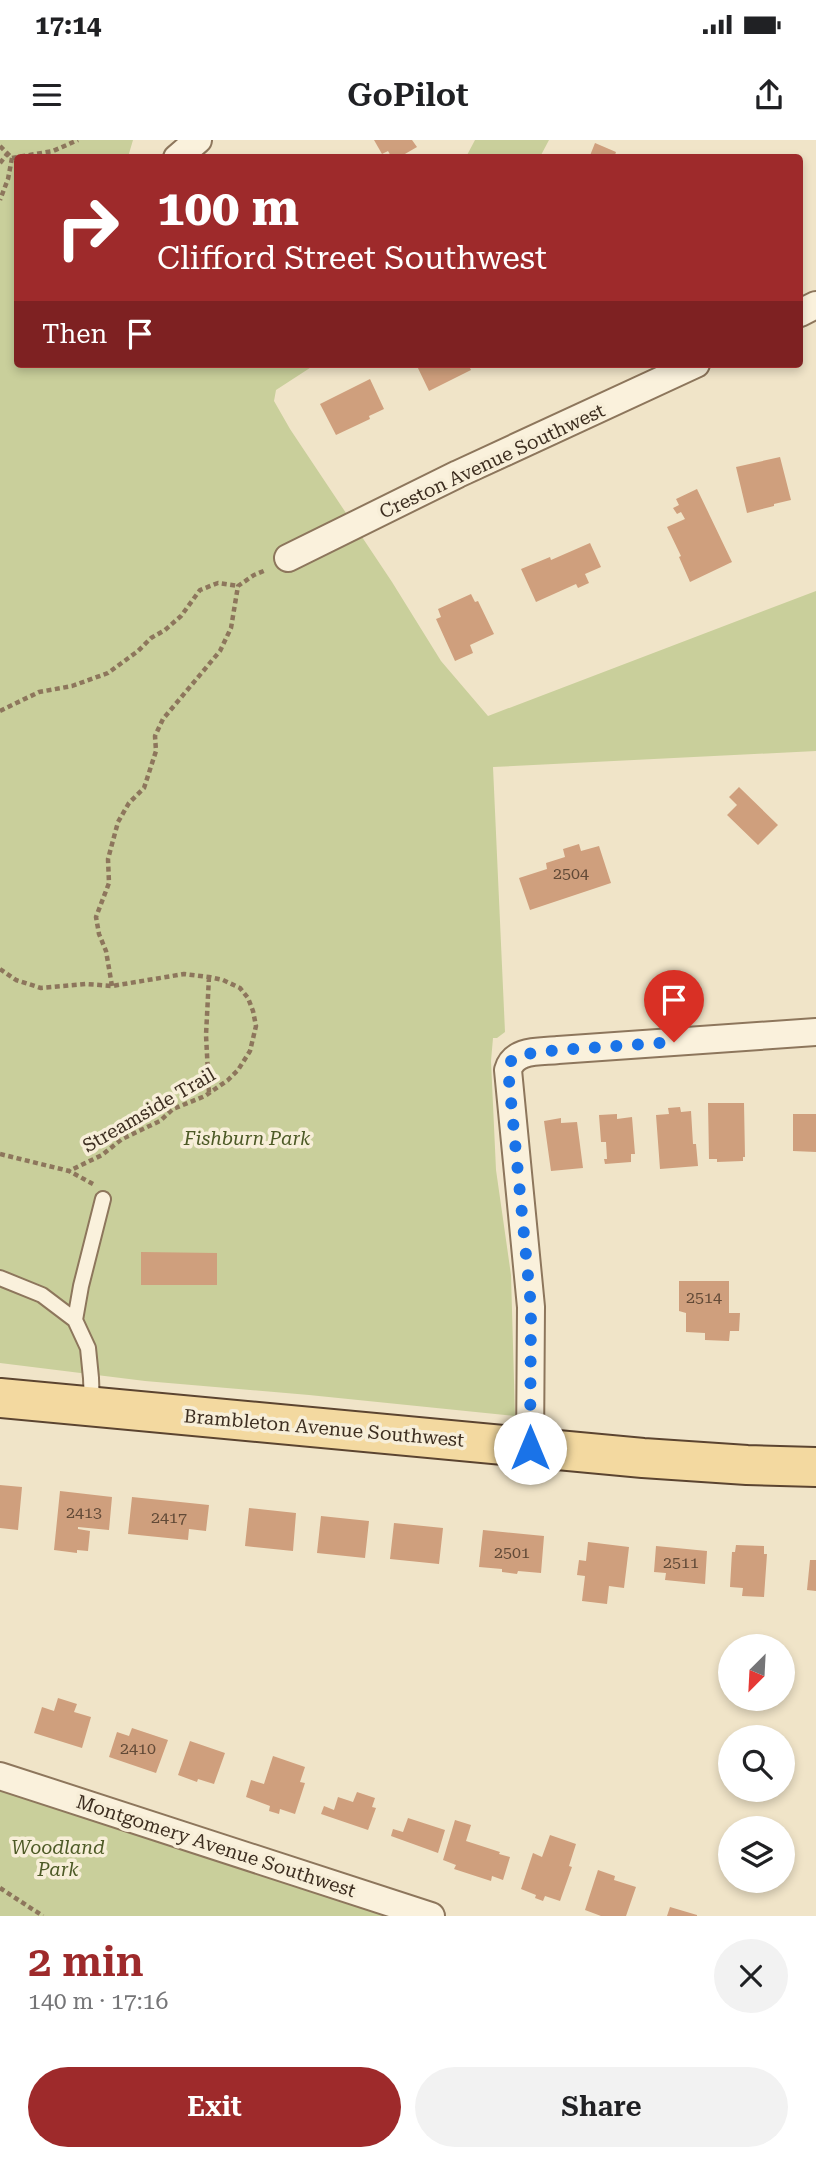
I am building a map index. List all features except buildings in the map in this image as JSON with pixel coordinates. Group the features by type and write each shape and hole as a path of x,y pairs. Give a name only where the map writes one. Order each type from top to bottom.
{"main road":[{"name":"Brambleton Avenue Southwest","path":"0,1398 530,1448 816,1467"}],"street":[{"path":"182,154 198,140"},
{"name":"Creston Avenue Southwest","path":"288,558 458,474 687,368"},
{"path":"530,1448 531,1307 508,1070 510,1062 518,1055 558,1050 816,1032"},
{"name":"Montgomery Avenue Southwest","path":"0,1776 431,1916"}],"lane":[{"path":"75,1320 103,1199"},
{"path":"0,1278 42,1295 75,1320 88,1348 92,1407"}],"path":[{"path":"35,154 53,151 78,140"},
{"path":"0,145 12,158 0,200"},
{"path":"0,163 8,153"},
{"path":"0,711 39,692 72,686 108,673 181,616 200,590 218,583 238,586 288,558"},
{"path":"112,986 96,917 109,883 108,859 118,822 144,788 156,751 155,736 163,719 220,651 231,628 238,586"},
{"name":"Streamside Trail","path":"0,968 16,980 41,988 86,984 112,986 184,974 209,977 240,988 253,1011 256,1026 250,1051 238,1070 209,1093 173,1109 160,1121 122,1139 114,1148 96,1159 69,1171"},
{"path":"209,977 206,1035 209,1093"},
{"path":"0,1154 69,1171 90,1181 100,1191 103,1199"},
{"path":"0,1888 43,1916"}],"green space":[{"name":"Fishburn Park","path":"0,140 133,140 129,154 14,154 14,368 310,368 276,390 274,401 441,661 488,716 816,591 816,751 493,767 505,1032 493,1038 491,1061 496,1170 511,1275 515,1416 145,1381 0,1363"},
{"path":"475,140 549,140 542,154 468,154"},
{"name":"Woodland Park","path":"0,1777 394,1916 0,1916"}],"route":[{"path":"530,1448 531,1307 508,1070 510,1062 518,1055 558,1050 674,1042"}]}
